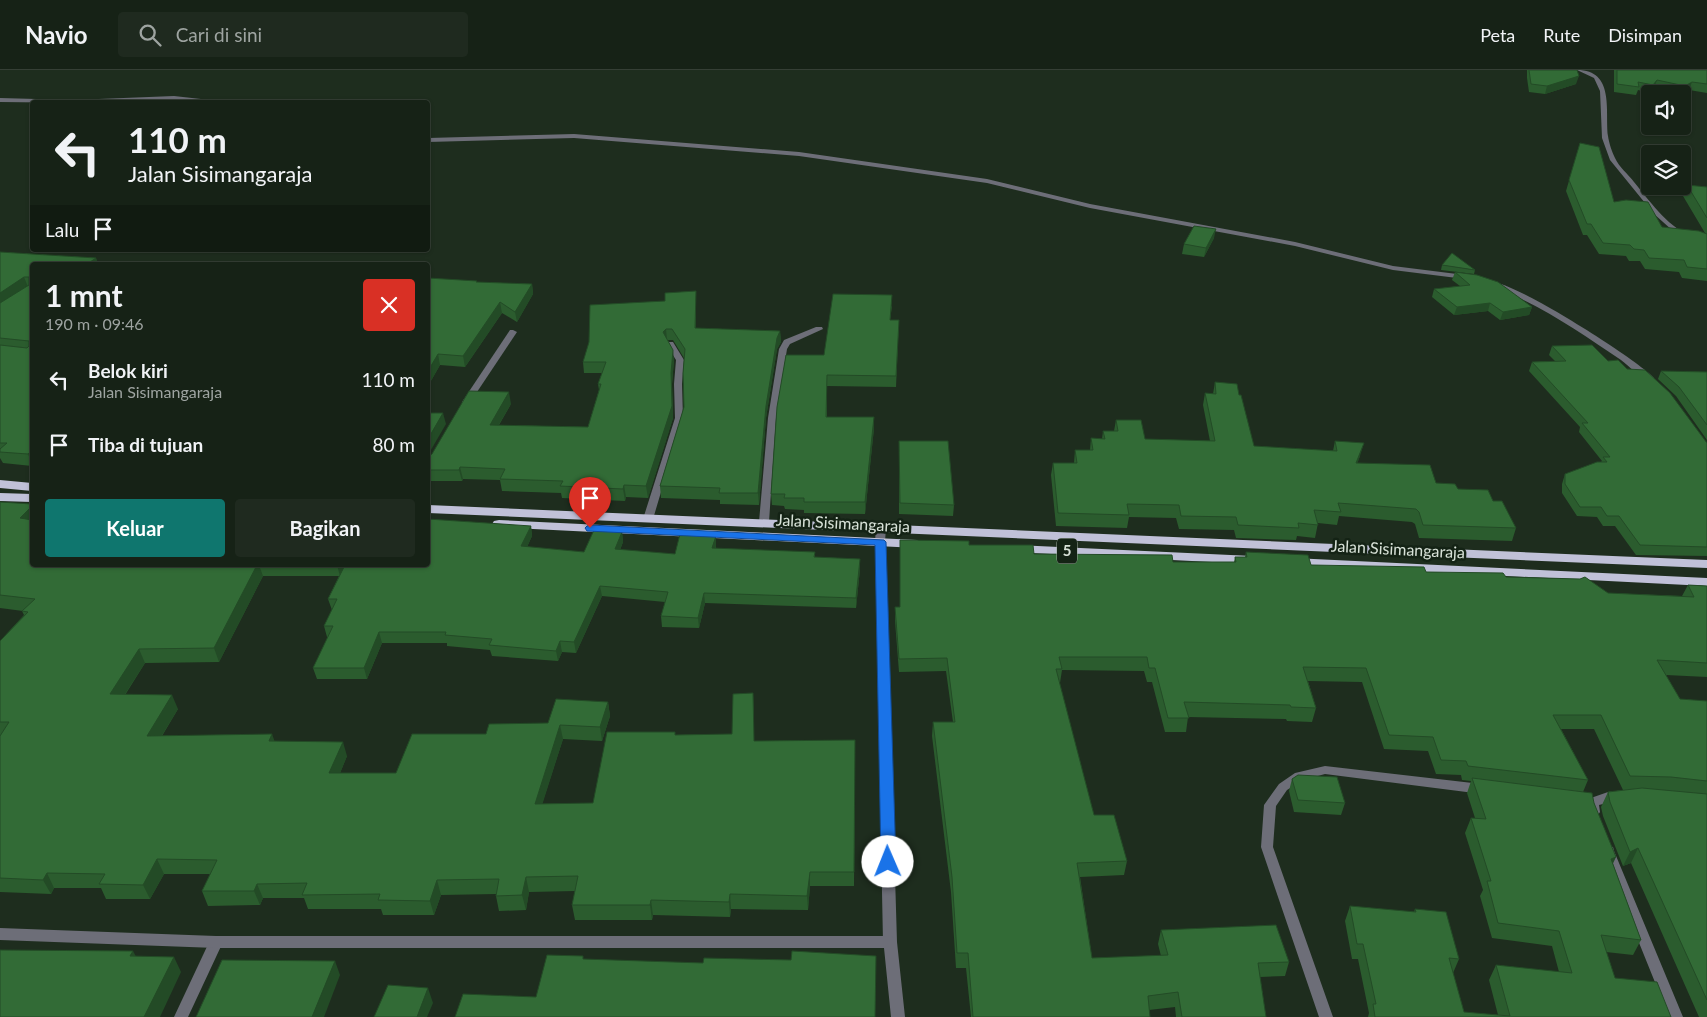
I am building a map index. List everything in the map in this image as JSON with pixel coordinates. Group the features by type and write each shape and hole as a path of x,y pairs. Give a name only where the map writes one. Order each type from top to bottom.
{"highway":[{"path":"0,484 30,487"},
{"path":"0,496 30,498"},
{"name":"Jalan Sisimangaraja","path":"430,509 1707,564"},
{"name":"Jalan Sisimangaraja","path":"430,521 950,545"},
{"name":"Jalan Sisimangaraja","path":"1000,548 1707,582"}],"street":[{"path":"1580,70 1596,77 1603,91 1605,138 1612,159 1656,213 1674,229 1685,236 1707,242"},
{"path":"124,100 174,98 192,100"},
{"path":"0,100 30,101"},
{"path":"430,140 574,136 799,154 987,181 1090,206 1295,244 1393,268 1476,279"},
{"path":"1485,282 1511,290 1534,302 1631,362 1658,386"},
{"path":"764,522 772,418 783,349 787,342 819,329"},
{"path":"462,407 513,332"},
{"path":"648,519 679,418 678,384 680,360 670,344"},
{"path":"881,527 890,942 898,1017"},
{"path":"1326,1017 1268,847 1270,804 1283,787 1299,776 1324,770 1503,792"},
{"path":"1632,794 1587,802 1676,1017"},
{"path":"0,934 216,942 890,942"},
{"path":"181,1017 216,942"}],"building":[{"path":"1529,70 1577,70 1579,76 1547,86 1531,84"},
{"path":"1617,70 1707,70 1707,84 1692,82 1687,85 1680,85 1657,80 1653,85 1638,82 1639,87 1617,84"},
{"path":"1580,143 1599,147 1614,202 1626,200 1648,202 1662,227 1699,231 1707,234 1707,269 1687,267 1684,260 1649,258 1644,250 1634,249 1630,245 1603,243 1591,224 1587,224 1569,180"},
{"path":"1691,185 1707,187 1707,218 1691,192"},
{"path":"1194,226 1216,229 1206,248 1184,244"},
{"path":"0,252 96,258 90,262 30,262 30,452 28,454 0,452 0,449 7,443 0,443 0,345 27,348 29,341 0,338 0,303 29,285 29,277 24,277 0,293"},
{"path":"1452,253 1475,270 1442,265"},
{"path":"1455,272 1477,275 1498,282 1532,307 1503,312 1490,303 1457,307 1434,289 1470,285"},
{"path":"430,278 532,284 515,312 500,302 463,356 438,354 430,368"},
{"path":"696,291 695,328 780,331 777,338 766,406 758,493 719,493 720,488 660,486 684,407 683,373 685,349 672,329 666,329 663,332 673,350 671,373 672,406 646,486 624,485 623,489 560,486 563,481 500,479 505,469 460,467 459,470 430,470 430,456 469,391 509,392 490,425 588,427 601,384 598,384 606,362 583,362 589,342 590,305 665,301 665,293"},
{"path":"833,294 892,295 890,320 899,320 896,376 827,375 826,417 874,417 865,502 804,502 804,498 784,498 785,494 771,494 777,407 786,355 824,355"},
{"path":"1592,345 1608,361 1618,360 1627,369 1645,370 1670,393 1707,443 1707,547 1640,545 1619,516 1607,516 1601,507 1580,507 1565,484 1565,474 1597,462 1607,462 1603,457 1610,457 1582,423 1588,423 1532,362 1566,361 1552,346"},
{"path":"1661,371 1707,372 1707,425 1679,387"},
{"path":"1215,382 1237,384 1254,446 1337,451 1335,441 1364,443 1356,463 1430,465 1436,483 1455,484 1458,489 1488,490 1493,501 1502,501 1516,528 1423,525 1419,512 1416,509 1338,503 1341,512 1314,510 1318,525 1298,523 1299,528 1238,525 1236,517 1181,516 1179,505 1127,504 1129,515 1058,513 1053,463 1077,463 1075,450 1093,450 1091,438 1105,439 1103,431 1118,431 1116,420 1141,420 1145,439 1215,441 1205,393 1216,394"},
{"path":"430,413 443,413 430,436"},
{"path":"899,441 948,441 954,505 900,503"},
{"path":"0,502 30,504 30,508 20,518 30,520 30,567 256,567 214,648 139,649 110,694 172,695 147,736 272,734 269,741 343,742 329,773 396,773 412,734 486,734 489,724 548,723 556,699 608,702 600,727 560,725 535,804 593,803 607,732 675,732 675,735 732,734 733,694 753,693 754,741 855,740 854,872 810,872 807,896 730,894 729,902 651,900 650,905 572,905 578,876 526,877 522,895 496,896 499,879 437,880 430,901 378,900 380,894 302,895 307,883 257,884 254,891 202,891 217,860 157,859 143,885 99,884 105,874 47,873 43,880 0,878 0,736 9,722 0,722 0,641 28,612 22,611 35,599 0,595"},
{"path":"430,519 531,526 521,546 584,552 594,530 622,532 615,549 675,554 680,534 716,536 712,548 815,552 814,557 860,559 856,598 704,593 698,618 661,616 668,592 600,586 574,642 560,641 556,651 489,645 492,639 445,635 446,632 379,632 364,668 313,668 333,626 324,626 337,599 328,599 344,567 430,567"},
{"path":"900,540 969,541 969,545 1033,545 1034,554 1172,555 1173,562 1236,562 1235,557 1247,557 1246,552 1308,555 1311,565 1424,567 1426,572 1503,573 1506,577 1580,579 1585,577 1608,593 1694,597 1688,585 1707,586 1707,663 1657,660 1680,699 1707,701 1707,781 1671,777 1630,776 1601,715 1553,715 1588,780 1468,766 1466,761 1441,760 1433,737 1389,735 1366,668 1303,667 1316,708 1291,707 1290,705 1184,702 1189,718 1168,718 1155,668 1149,668 1147,657 1059,657 1062,669 1056,669 1094,815 1114,815 1127,861 1077,863 1092,958 1168,955 1161,930 1276,925 1289,962 1258,963 1266,1017 1182,1017 1178,992 1148,996 1150,1017 973,1017 968,953 957,953 952,877 933,722 955,722 947,658 899,659 895,607 900,607"},
{"path":"1298,775 1337,777 1345,803 1298,800 1292,779"},
{"path":"1472,778 1592,793 1594,803 1616,857 1611,859 1641,940 1601,935 1615,978 1657,982 1671,1017 1375,1017 1373,1004 1376,1004 1363,944 1357,944 1350,906 1416,912 1415,909 1446,912 1459,959 1449,958 1464,1012 1510,1016 1496,965 1572,973 1559,931 1498,923 1487,881 1491,881 1471,818 1486,819"},
{"path":"1642,788 1707,794 1707,1000 1638,848 1630,852 1610,802 1608,792"},
{"path":"0,950 133,951 130,956 174,957 144,1017 0,1017"},
{"path":"792,951 876,956 875,1017 455,1017 463,994 536,997 547,955 583,956 583,959 703,963 704,958 791,960"},
{"path":"222,960 335,961 312,1017 196,1017"},
{"path":"388,985 428,988 417,1017 374,1017"}],"route":[{"path":"590,528 880,542 888,862"}]}
